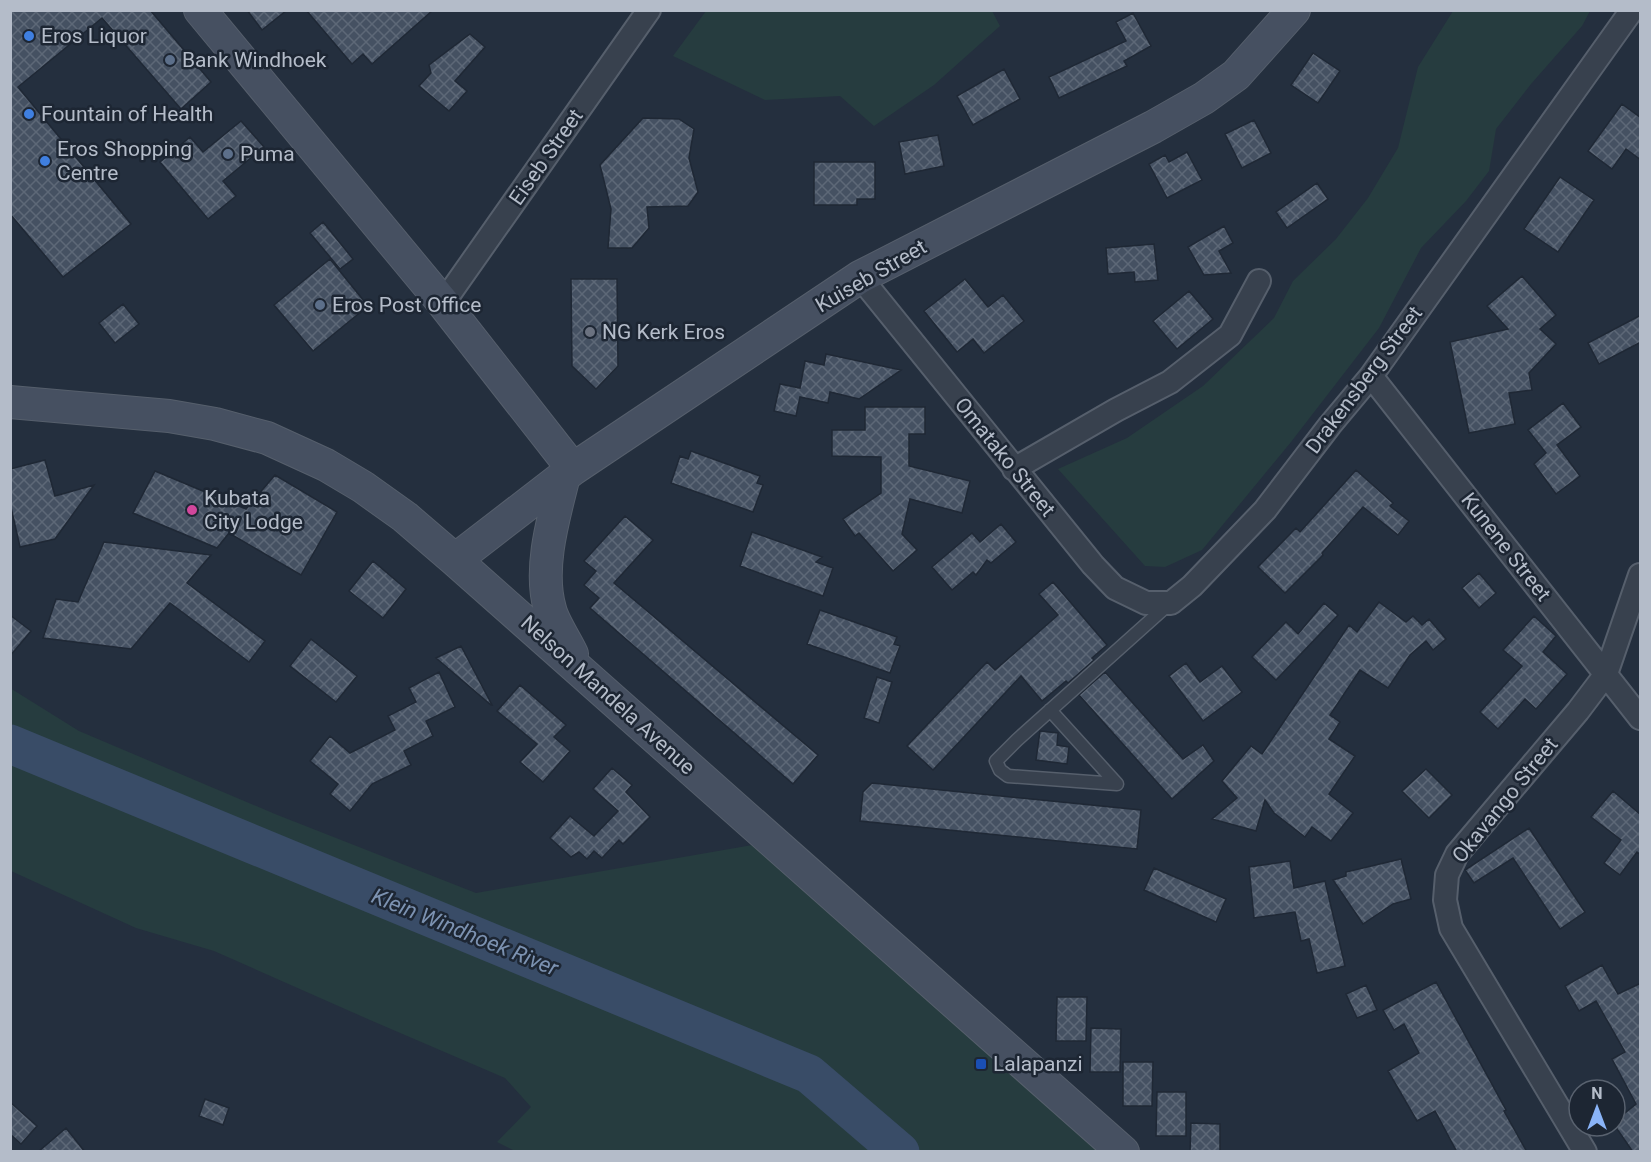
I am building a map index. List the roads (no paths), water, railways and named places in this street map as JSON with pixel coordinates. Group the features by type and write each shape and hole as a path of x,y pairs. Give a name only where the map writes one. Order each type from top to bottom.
{"street":[{"path":"200,10 443,303 568,473 547,553 546,582 550,609 580,670"},
{"name":"Eiseb Street","path":"443,303 649,10"},
{"name":"Kuiseb Street","path":"455,560 568,473 860,277 1153,127 1204,98 1236,75 1294,10"},
{"name":"Drakensberg Street","path":"1171,603 1191,586 1265,510 1371,376 1632,10"},
{"name":"Omatako Street","path":"860,277 1093,565 1115,588 1146,603 1171,603"},
{"path":"1014,469 1116,410 1170,382 1230,334 1259,281"},
{"name":"Kunene Street","path":"1371,376 1641,718"},
{"name":"Nelson Mandela Avenue","path":"10,402 169,416 214,424 267,438 326,465 363,487 405,517 455,560 1123,1152"},
{"name":"Okavango Street","path":"1585,1152 1451,928 1444,900 1447,876 1456,854 1578,711 1606,674 1641,576"}],"lane":[{"name":"Drakensberg Street","path":"1050,710 1117,784 1008,776 1000,770 996,761 1050,710 1171,603"}],"waterway":[{"name":"Klein Windhoek River","path":"10,744 809,1074 900,1152"}],"place":[{"name":"Eros Liquor","path":"29,36"},
{"name":"Bank Windhoek","path":"170,60"},
{"name":"Fountain of Health","path":"29,114"},
{"name":"Puma","path":"228,154"},
{"name":"Eros Shopping Centre","path":"45,161"},
{"name":"Eros Post Office","path":"320,305"},
{"name":"NG Kerk Eros","path":"590,332"},
{"name":"Kubata City Lodge","path":"192,510"},
{"name":"Lalapanzi","path":"981,1064"}]}
